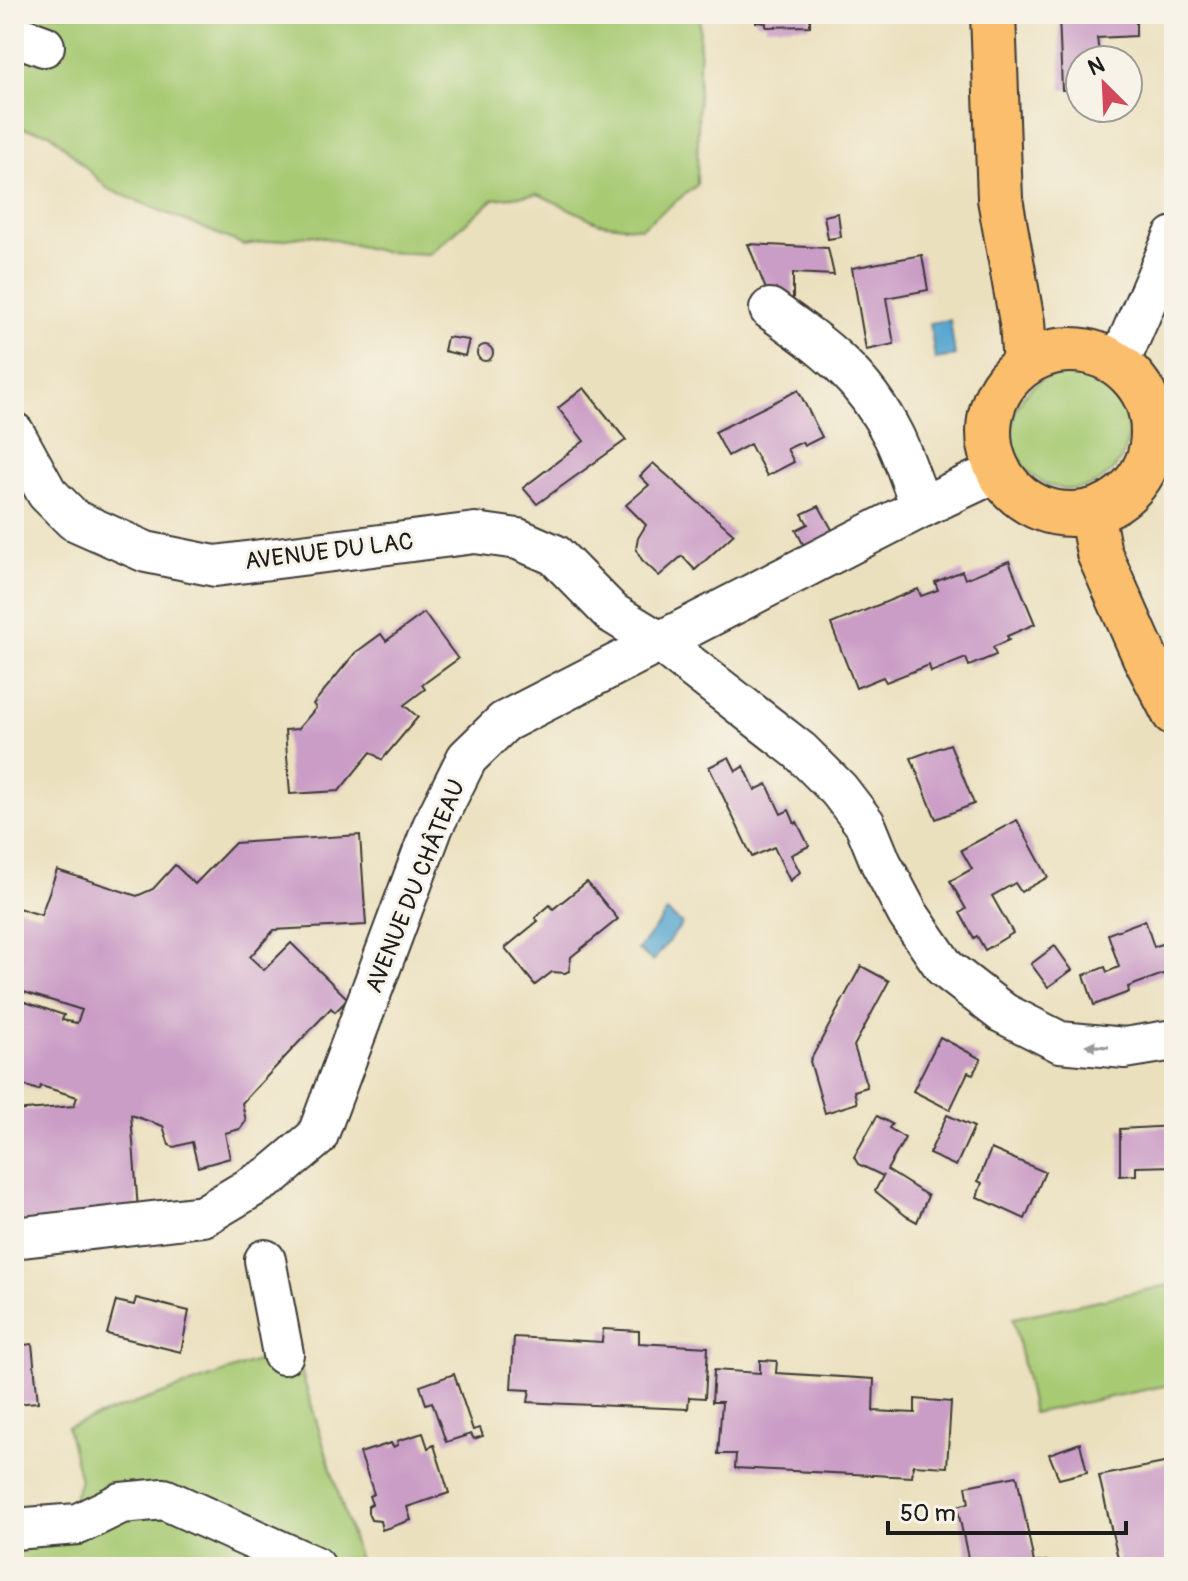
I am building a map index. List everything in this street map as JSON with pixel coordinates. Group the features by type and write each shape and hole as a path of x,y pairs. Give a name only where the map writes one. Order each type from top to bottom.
{"main road":[{"path":"993,14 1000,199 1022,322 1025,364"},
{"path":"1071,350 1096,354 1118,365 1137,384 1149,407 1153,433 1149,460 1135,483 1115,501 1091,512 1064,514 1037,507 1015,492 998,471 990,448 989,424 995,401 1007,380 1025,364 1047,354 1071,350"},
{"path":"1091,512 1099,553 1145,657 1174,713"}],"street":[{"path":"1118,365 1174,237"},
{"path":"770,309 826,348 856,377 894,438 922,507"},
{"name":"AVENUE DU LAC","path":"14,433 47,493 74,520 146,552 215,566 475,533 518,539 555,555 612,613 661,643 744,706 800,751 839,790 865,824 908,914 945,968 1003,1013 1060,1042 1125,1048 1174,1040"},
{"name":"AVENUE DU CHÂTEAU","path":"14,1238 203,1216 272,1175 317,1137 433,826 467,758 504,722 998,471"},
{"path":"265,1260 283,1354"},
{"path":"14,1529 78,1524 121,1503 164,1499 315,1567"}],"green space":[{"path":"14,14 700,14 697,185 641,228 599,223 538,194 494,199 429,254 383,252 314,235 244,245 108,189 50,133 14,127"},
{"path":"1070,373 1092,377 1111,390 1124,409 1128,431 1124,453 1111,472 1092,485 1070,489 1048,485 1029,472 1016,453 1012,431 1016,409 1029,390 1048,377"},
{"path":"1174,1284 1174,1384 1033,1413 1013,1318"},
{"path":"295,1351 361,1567 14,1567 14,1520 71,1506 80,1480 67,1427 257,1361"}],"water":[{"path":"950,320 955,356 935,359 930,323"},
{"path":"667,912 682,924 653,961 638,950"}],"building":[{"path":"756,14 810,14 810,26 766,27 766,23 756,22"},
{"path":"1059,14 1136,14 1136,36 1097,38 1098,44 1064,44 1062,90"},
{"path":"838,213 841,237 828,239 824,216"},
{"path":"748,244 828,248 834,275 793,273 793,306 769,297"},
{"path":"922,255 928,290 886,298 894,344 866,350 852,268"},
{"path":"447,337 469,340 465,356 444,351"},
{"path":"485,345 491,347 491,359 485,361 479,359 477,353 479,347"},
{"path":"584,388 626,440 537,504 523,488 584,441 558,408"},
{"path":"798,390 822,437 804,446 802,442 787,449 794,462 767,476 750,444 728,456 715,432"},
{"path":"653,463 734,534 695,570 682,556 659,576 642,560 636,549 646,525 626,505 649,485 640,476"},
{"path":"819,506 835,535 806,550 796,530 808,524 802,514"},
{"path":"1009,561 1035,624 1007,636 1009,640 993,647 996,655 969,666 966,658 931,672 929,665 886,682 883,677 856,688 831,624 918,589 921,596 938,590 935,582 962,571 965,579"},
{"path":"424,613 458,659 422,685 425,689 404,705 418,717 382,760 371,752 339,791 290,794 285,730 298,729 316,708 313,704 355,653 381,634 386,641"},
{"path":"950,744 974,804 936,819 911,758"},
{"path":"729,757 736,771 744,766 755,790 767,784 781,814 789,810 809,846 791,855 800,872 790,881 774,847 752,857 709,767"},
{"path":"1017,820 1048,877 1021,892 1015,883 992,896 1013,933 985,950 960,913 966,909 950,881 972,869 961,850"},
{"path":"360,835 366,925 274,930 250,957 264,970 291,943 348,999 335,1012 331,1008 242,1103 246,1121 240,1129 225,1133 230,1158 198,1167 192,1142 174,1147 169,1145 163,1126 131,1115 138,1210 14,1222 14,1111 74,1106 77,1097 14,1082 14,1003 20,1005 22,1001 64,1015 62,1020 77,1023 82,1010 14,989 15,907 41,915 57,870 137,896 153,889 175,865 195,884 235,843"},
{"path":"587,882 618,919 571,957 569,971 552,972 535,985 505,948 538,921 535,918 550,905 553,909"},
{"path":"1145,920 1154,947 1164,943 1174,970 1128,987 1129,992 1094,1005 1084,975 1105,967 1107,972 1119,967 1108,934"},
{"path":"1055,946 1072,970 1048,987 1031,964"},
{"path":"861,966 889,981 854,1046 867,1087 854,1091 857,1103 825,1113 810,1061"},
{"path":"940,1037 981,1059 973,1074 968,1072 950,1110 913,1091"},
{"path":"947,1115 974,1127 956,1166 929,1154"},
{"path":"877,1116 892,1124 889,1128 905,1138 887,1170 928,1196 917,1222 875,1191 883,1176 858,1164 854,1157"},
{"path":"1174,1126 1174,1166 1136,1167 1136,1175 1120,1176 1120,1129"},
{"path":"991,1149 1045,1172 1025,1219 977,1197 982,1183 978,1181"},
{"path":"136,1298 189,1311 181,1352 107,1334 116,1301 134,1305"},
{"path":"603,1329 639,1331 639,1343 708,1347 705,1398 689,1397 688,1409 545,1403 528,1402 530,1390 511,1389 514,1337 602,1342"},
{"path":"32,1344 38,1402 14,1404 14,1346"},
{"path":"760,1360 777,1361 776,1373 874,1379 873,1411 915,1413 915,1399 951,1402 947,1467 913,1465 912,1477 735,1468 736,1454 718,1454 722,1402 712,1402 714,1370 760,1373"},
{"path":"454,1374 473,1430 480,1428 483,1436 474,1439 471,1434 446,1442 432,1402 426,1404 420,1386"},
{"path":"423,1433 428,1448 434,1445 449,1493 407,1507 411,1520 382,1530 380,1521 371,1520 368,1513 368,1506 372,1504 369,1496 374,1494 360,1453 391,1443 393,1447 398,1445 397,1441"},
{"path":"1080,1443 1087,1472 1059,1479 1049,1454"},
{"path":"1174,1461 1174,1567 1120,1567 1099,1476"},
{"path":"1017,1476 1034,1563 1046,1561 1047,1567 970,1567 957,1506 969,1503 966,1486"}]}
